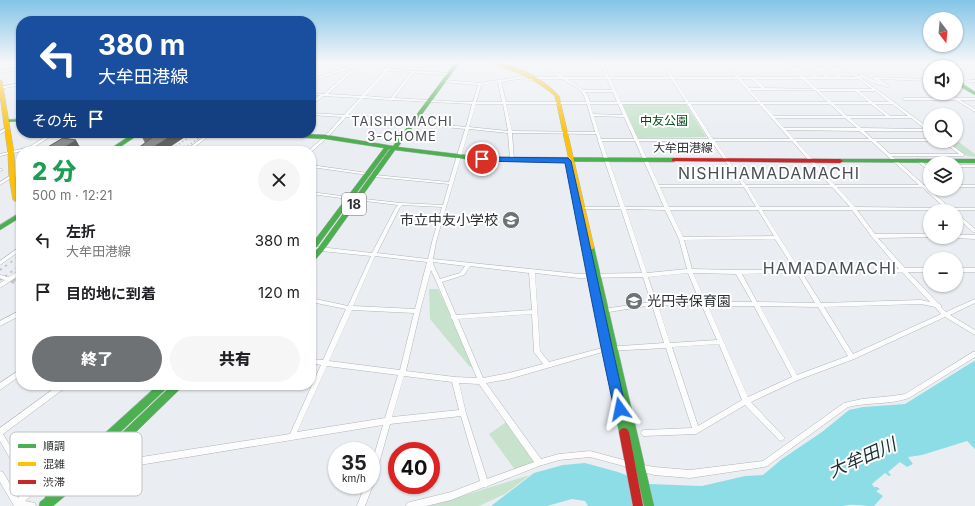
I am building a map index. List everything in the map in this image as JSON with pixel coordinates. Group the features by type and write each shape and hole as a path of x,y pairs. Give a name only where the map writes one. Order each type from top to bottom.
{"main road":[{"path":"1,86 4,127 11,153 12,176 16,200"},
{"path":"391,148 439,86"},
{"path":"540,86 552,93 557,102 586,244 603,311 638,506"},
{"path":"963,86 975,94"},
{"path":"4,127 16,122"},
{"name":"大牟田港線","path":"316,136 391,148 459,156 512,160 811,160 891,158 974,163"},
{"path":"118,146 130,138"},
{"path":"126,146 138,138"},
{"name":"18","path":"316,246 391,148"},
{"path":"570,161 582,208 594,276"},
{"path":"0,221 16,211"},
{"path":"0,228 16,217"},
{"path":"610,348 641,468 649,506"},
{"path":"113,432 159,390"},
{"path":"129,432 173,390"},
{"path":"44,506 51,496"},
{"path":"44,506 56,496"}],"street":[{"path":"316,101 334,86"},
{"path":"316,146 346,116 373,86"},
{"path":"391,100 402,86"},
{"path":"380,448 402,374 444,206 480,86"},
{"path":"501,86 510,132 512,160"},
{"path":"574,86 582,91 588,102 599,140 655,303 696,431"},
{"path":"612,86 624,116 646,160 681,240 690,271 746,401 781,438"},
{"path":"678,86 712,140 728,160 745,186 821,305 852,357"},
{"path":"745,86 853,208 874,236 903,270 946,315 975,333"},
{"path":"761,86 764,89"},
{"path":"811,86 923,186"},
{"path":"871,86 923,125"},
{"path":"748,89 876,90"},
{"path":"856,90 890,117"},
{"path":"582,91 614,91"},
{"path":"316,94 426,102 475,103 760,102 894,104"},
{"path":"904,98 923,98"},
{"path":"963,99 975,98"},
{"path":"957,100 975,112"},
{"path":"316,114 510,132 597,133"},
{"path":"592,115 624,116"},
{"path":"773,117 912,117"},
{"path":"784,129 923,130"},
{"path":"33,146 46,138"},
{"path":"194,146 204,138"},
{"path":"599,140 923,140"},
{"path":"891,158 962,155 953,148"},
{"path":"0,155 16,152"},
{"path":"918,160 923,164"},
{"path":"963,165 974,163"},
{"path":"316,167 371,175 451,183"},
{"path":"0,184 12,176"},
{"path":"657,186 923,186"},
{"path":"963,186 975,186"},
{"path":"316,194 401,204 444,206"},
{"path":"934,196 942,204"},
{"path":"316,384 374,255 401,204"},
{"path":"582,208 923,209"},
{"path":"963,209 975,209"},
{"path":"963,221 975,231"},
{"path":"874,236 923,236"},
{"path":"963,237 975,237"},
{"path":"681,240 777,238"},
{"path":"316,249 532,272 594,276 645,275 690,271 738,272 923,270"},
{"path":"0,263 16,252"},
{"path":"430,262 481,381 539,463"},
{"path":"439,281 462,274 468,265"},
{"path":"963,270 975,270"},
{"path":"532,272 537,352 548,365"},
{"path":"738,272 796,378"},
{"path":"0,286 16,275"},
{"path":"0,277 10,279"},
{"path":"316,301 350,308 417,311"},
{"path":"644,433 696,431 746,401 796,378 852,357 975,301"},
{"path":"603,311 655,303 821,305 921,302 939,306"},
{"path":"453,317 535,312"},
{"path":"0,324 16,315"},
{"path":"316,361 402,374 455,380 481,381 509,376 610,348 669,346 720,342"},
{"path":"410,506 451,496 539,463 560,457 590,454 632,469 641,468 690,474 764,464 846,405 859,400 898,399 907,396 975,354"},
{"path":"0,388 16,376"},
{"path":"455,380 462,413 485,484"},
{"path":"0,432 57,390"},
{"path":"292,436 313,390"},
{"path":"142,461 388,421 462,413"},
{"path":"0,435 10,452"},
{"path":"0,475 10,494"},
{"path":"361,506 366,494"},
{"path":"11,496 16,505"},
{"path":"16,505 25,496"},
{"path":"16,505 32,506"}],"green space":[{"name":"中友公園","path":"622,104 686,104 706,137 636,138"},
{"path":"963,145 975,154 975,157 967,156 956,148 963,148"},
{"path":"429,289 438,289 476,370 469,366 430,319"},
{"path":"509,420 539,463 515,470 489,434"},
{"path":"530,475 505,494 479,506 429,506"}],"water":[{"name":"大牟田川","path":"974,361 975,449 967,441 922,455 908,457 913,464 907,467 900,462 888,472 891,475 889,476 885,473 872,484 874,487 880,489 876,491 883,496 874,506 588,506 585,501 572,499 547,506 491,506 534,473 563,465 585,463 618,472 649,484 702,486 745,476 763,475 782,459 822,432 849,410 863,407 905,404"}],"building":[{"path":"63,138 76,140 67,146 49,146"},
{"path":"152,138 168,138 155,146 141,146"}],"tunnel":[{"path":"10,279 16,282"}],"railway":[{"path":"176,146 188,138"},
{"path":"188,146 199,138"},
{"path":"0,270 16,259"},
{"path":"0,280 16,269"}],"traffic: fast":[{"path":"316,136 394,148 440,86"},
{"path":"963,86 975,94"},
{"path":"5,121 16,120"},
{"path":"118,146 130,138"},
{"path":"316,243 388,147"},
{"path":"394,148 482,159 674,160"},
{"path":"316,254 394,148"},
{"path":"840,161 975,161"},
{"path":"572,180 624,432"},
{"path":"0,228 16,217"},
{"path":"591,247 649,506"},
{"path":"113,432 159,390"},
{"path":"129,432 173,390"},
{"path":"44,506 56,496"}],"traffic: slow":[{"path":"1,86 11,153 12,176 16,200"},
{"path":"544,86 557,96 591,247"}],"traffic: jam":[{"path":"674,160 840,161"},
{"path":"624,432 638,506"}],"place":[{"name":"市立中友小学校","path":"511,220"},
{"name":"光円寺保育園","path":"634,301"}],"district":[{"name":"TAISHOMACHI 3-CHOME","path":"402,128"},
{"name":"NISHIHAMADAMACHI","path":"769,173"},
{"name":"HAMADAMACHI","path":"830,268"}],"route":[{"path":"482,159 568,161 586,244 591,276 600,311 606,349 620,409"}]}
